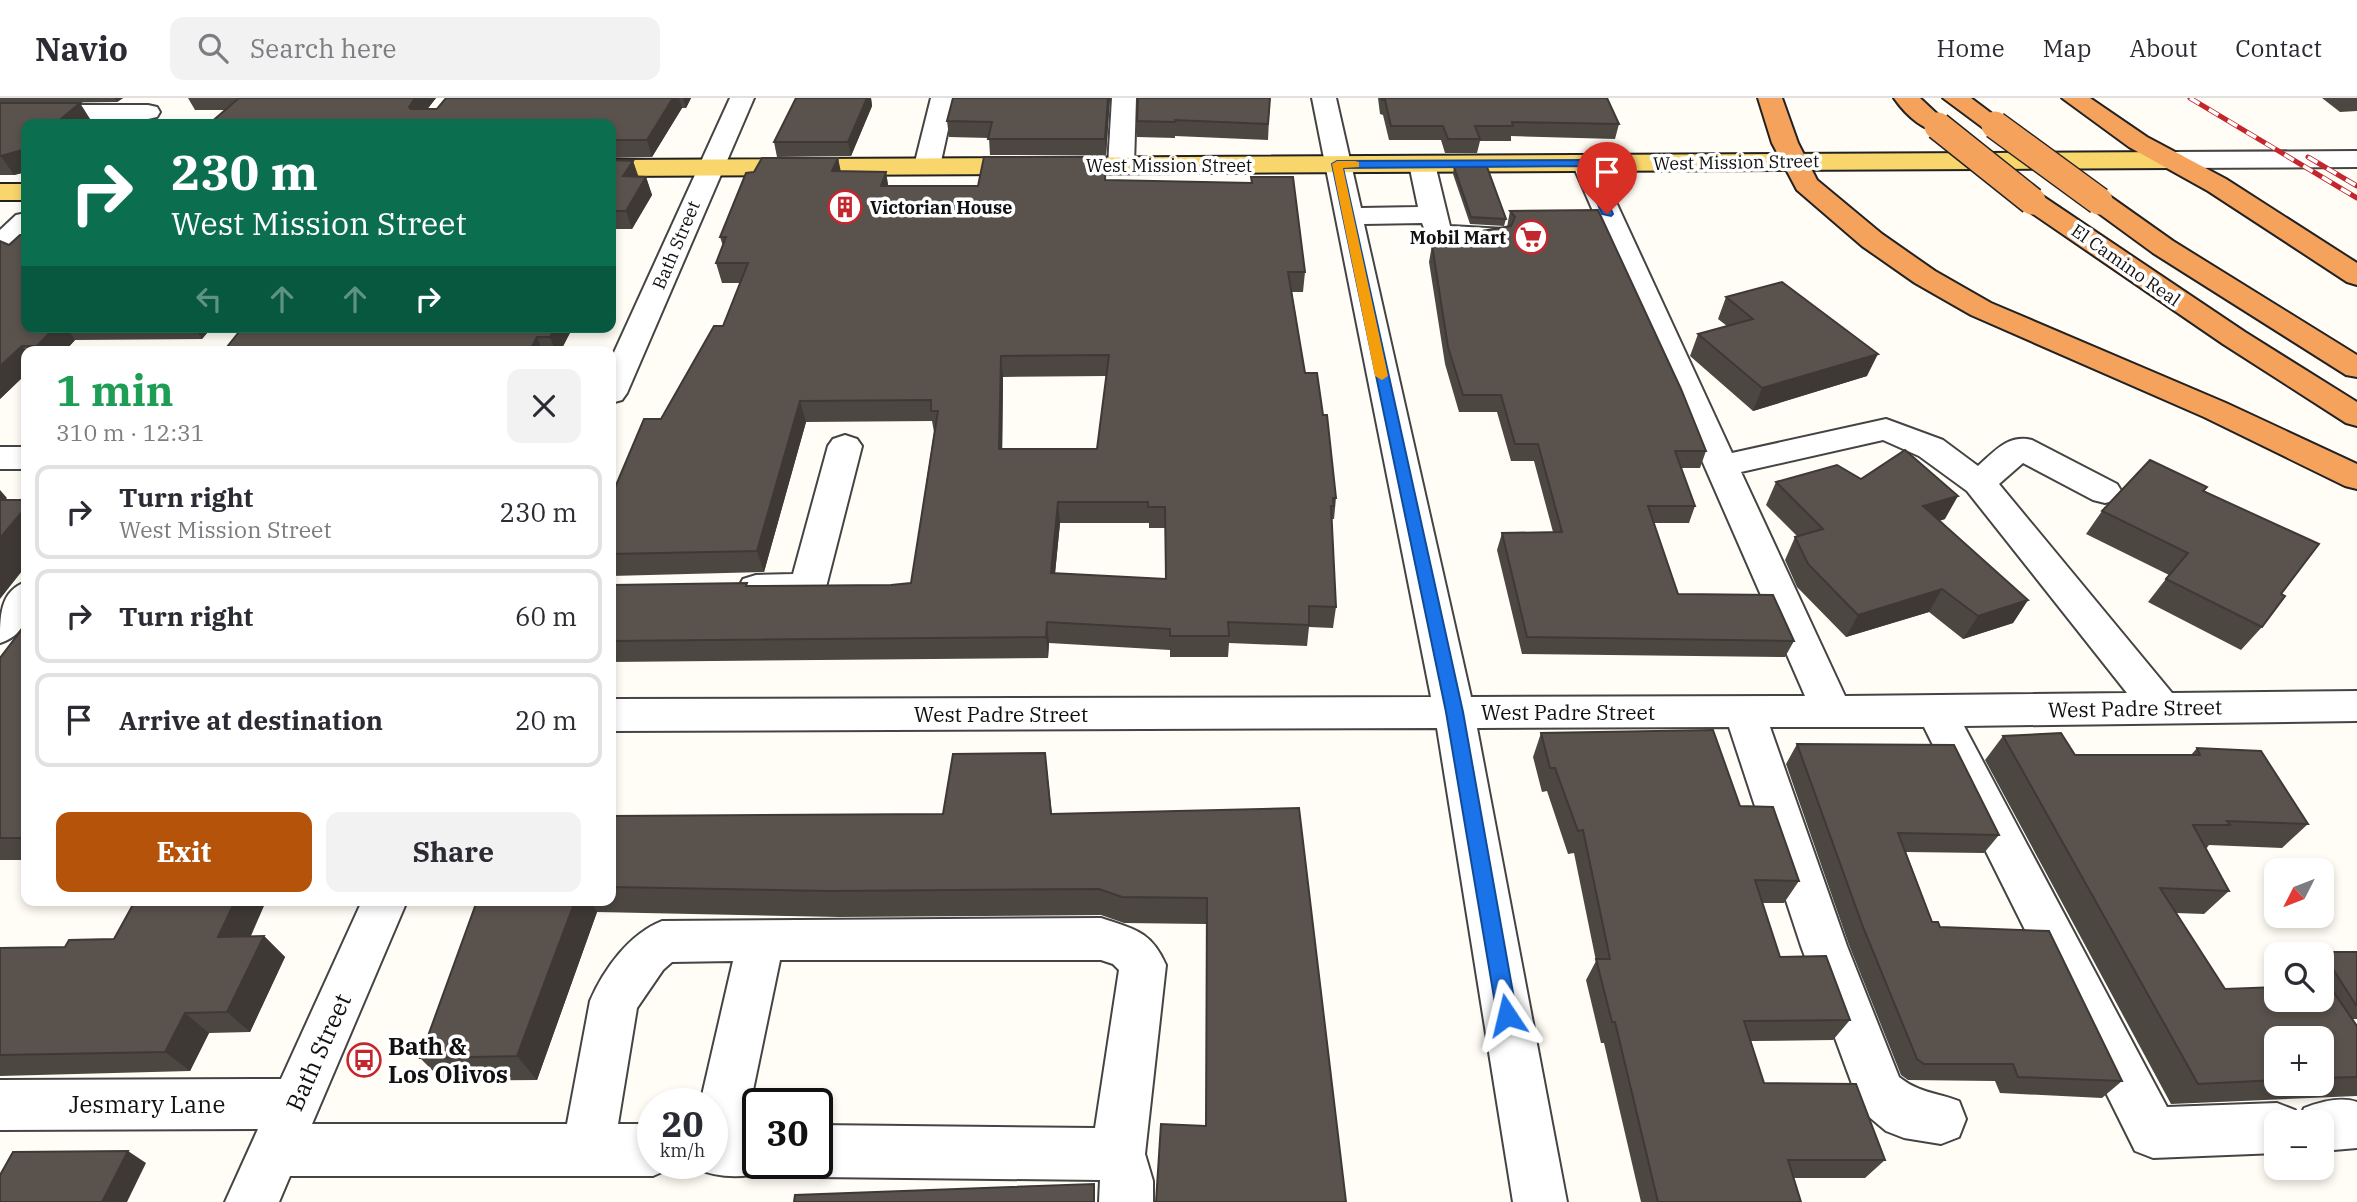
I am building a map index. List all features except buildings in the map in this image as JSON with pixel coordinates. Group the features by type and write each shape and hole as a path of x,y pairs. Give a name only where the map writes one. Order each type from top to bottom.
{"highway":[{"name":"El Camino Real","path":"1906,98 2032,201 2234,338 2357,416"},
{"name":"El Camino Real","path":"1955,98 2174,254 2357,368"},
{"path":"2074,98 2138,142 2173,160 2357,276"},
{"path":"1771,100 1806,184 1872,240 1925,277 1981,309 2215,410 2357,478"}],"main road":[{"name":"West Mission Street","path":"616,168 2173,160"},
{"path":"0,192 21,192"}],"street":[{"path":"17,98 0,112 148,111"},
{"name":"Bath Street","path":"616,382 709,168 743,98"},
{"path":"927,166 943,98"},
{"path":"1121,165 1124,98"},
{"path":"1324,98 1454,712 1540,1202"},
{"name":"West Mission Street","path":"2173,160 2357,159"},
{"path":"1585,163 1832,711"},
{"path":"1422,164 1439,234 1495,235"},
{"path":"1348,216 1433,215"},
{"path":"1721,466 1886,429 1931,447 1979,483 2161,708"},
{"path":"719,589 808,587 845,446"},
{"path":"1979,483 2020,448 2105,492"},
{"path":"0,458 21,458"},
{"path":"0,629 21,602"},
{"name":"West Padre Street","path":"616,715 1936,711 2357,706"},
{"path":"1744,711 1824,946 1880,1094 1904,1113 1941,1119"},
{"path":"1936,711 2153,1133 2264,1129"},
{"name":"Bath Street","path":"252,1202 384,906"},
{"path":"589,1150 614,1001 647,955 662,942 1101,939 1129,948 1143,965 1122,1114 1123,1178 833,1152"},
{"path":"728,1150 761,940"},
{"name":"Jesmary Lane","path":"0,1105 295,1104"},
{"path":"274,1150 637,1150"}],"railway":[{"path":"2190,98 2357,198"},
{"path":"2308,157 2357,186"}],"slow traffic":[{"path":"1355,164 1337,164 1382,376"}],"place":[{"name":"Victorian House","path":"845,207"},
{"name":"Mobil Mart","path":"1531,237"},
{"name":"Bath & Los Olivos","path":"364,1060"}],"route":[{"path":"1507,1015 1454,712 1337,164 1585,163 1607,214"}]}
